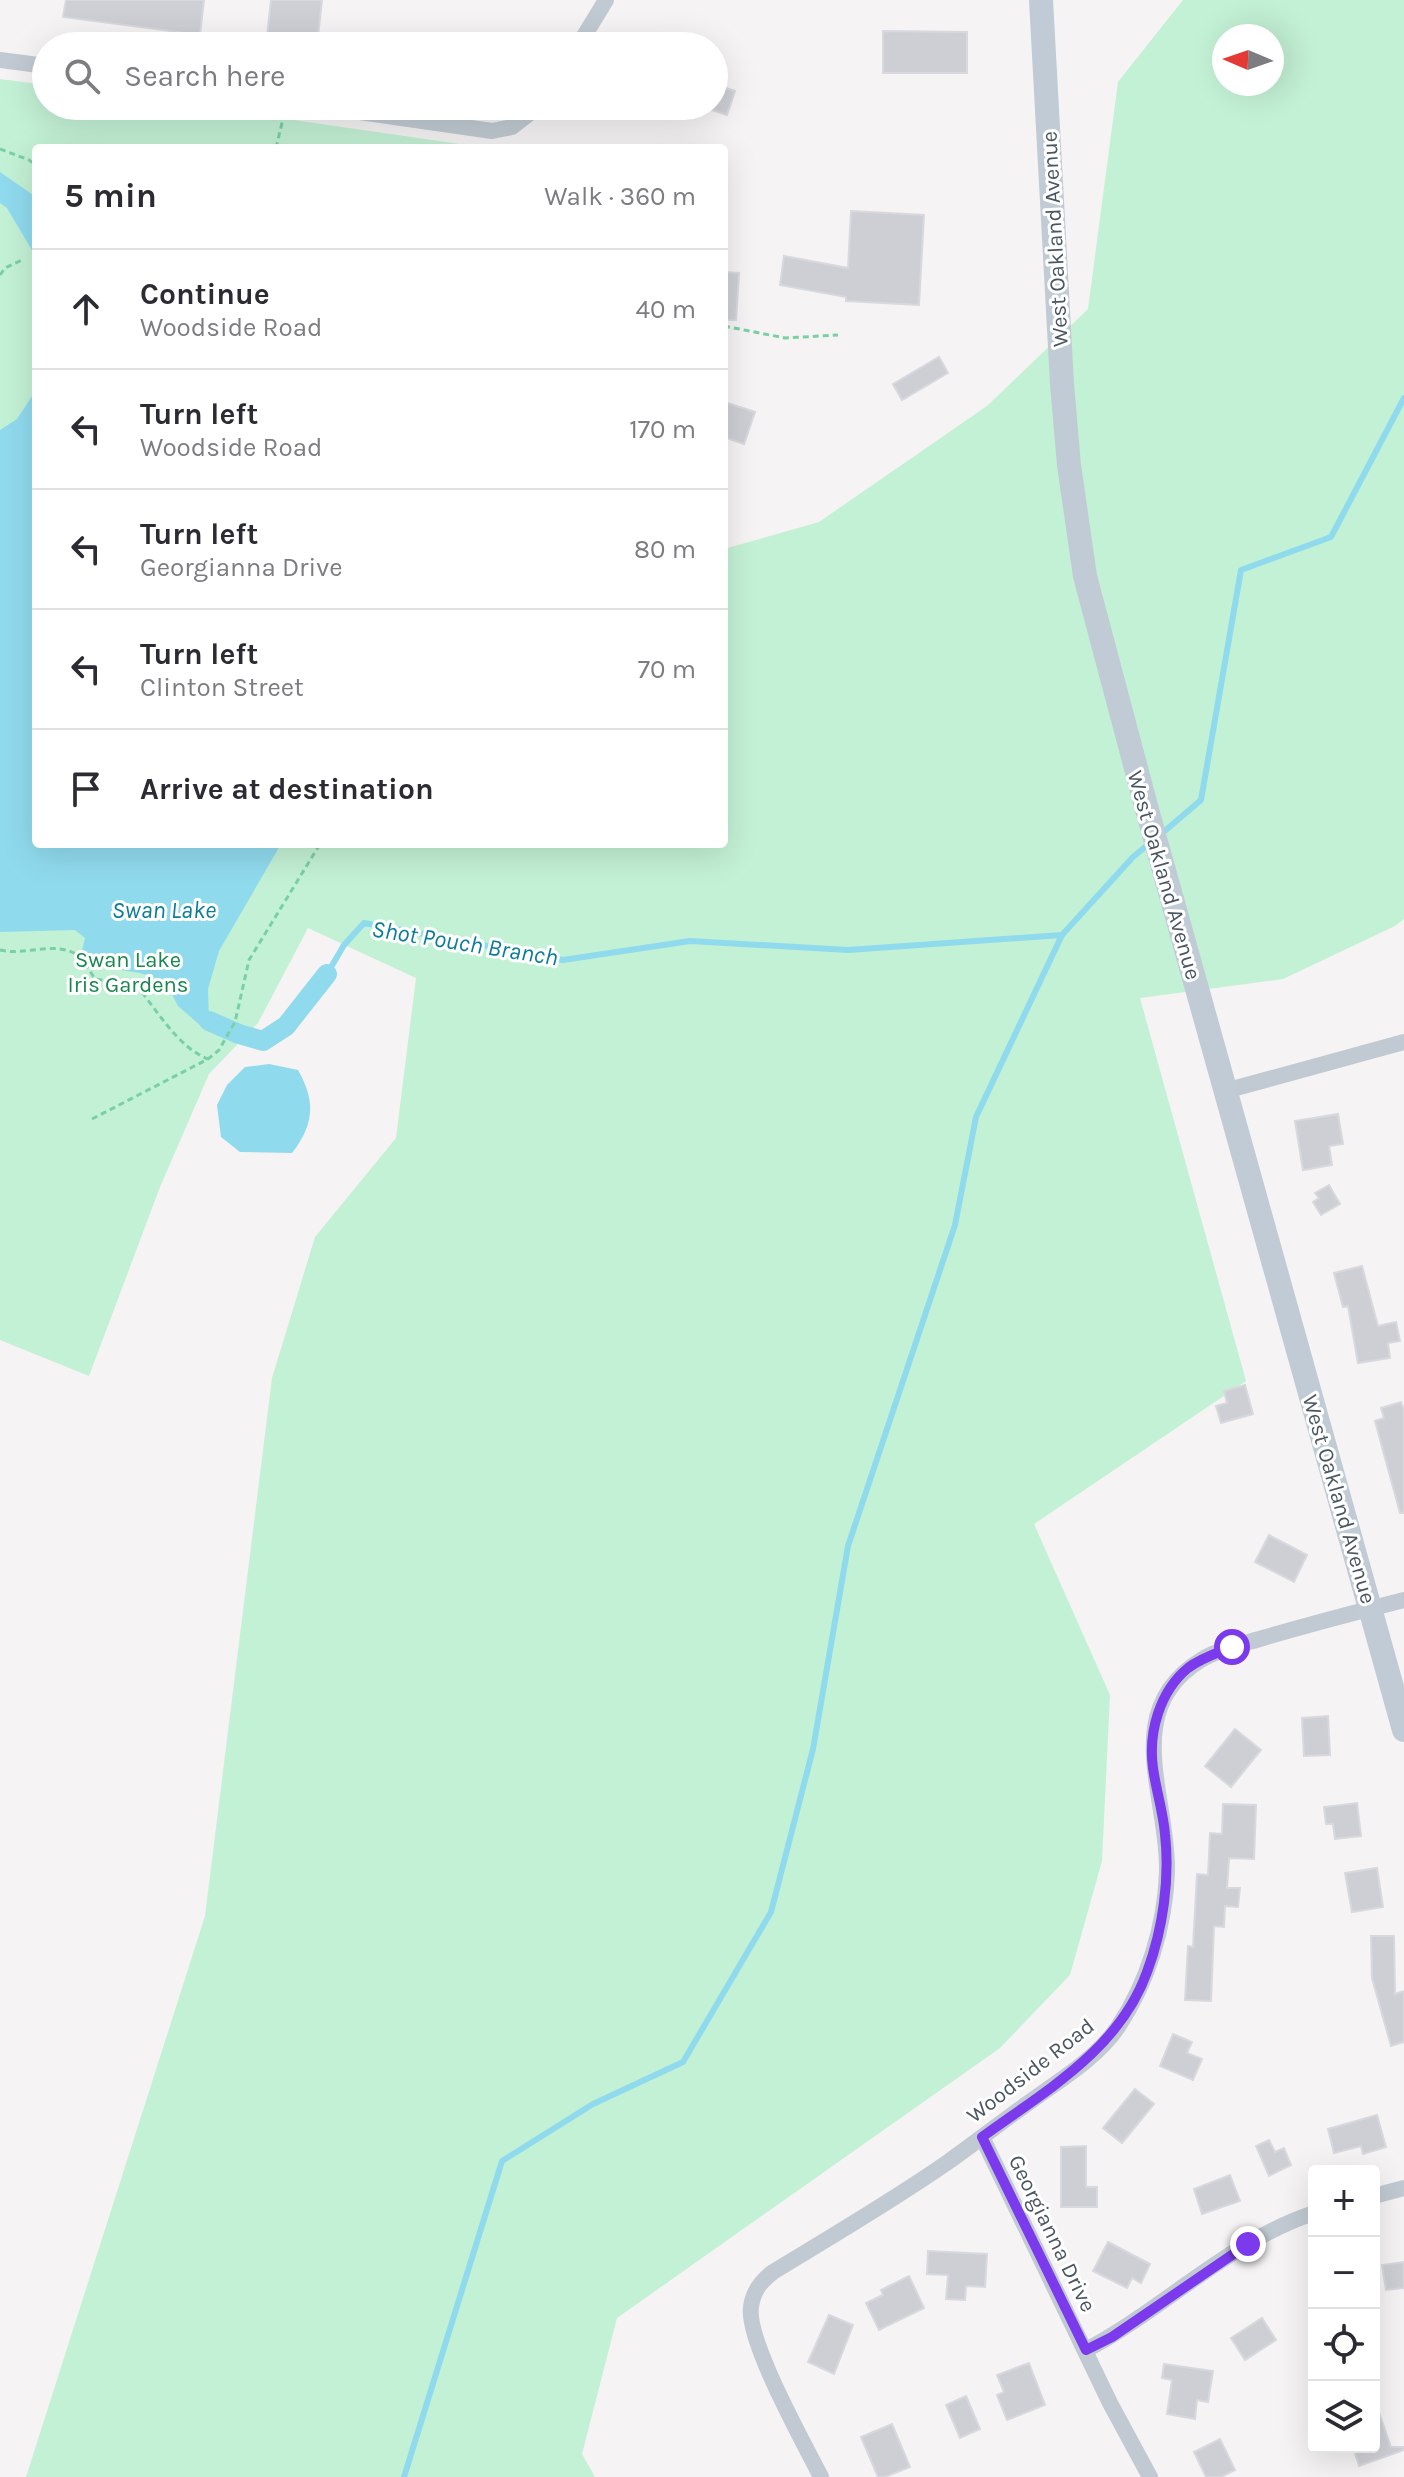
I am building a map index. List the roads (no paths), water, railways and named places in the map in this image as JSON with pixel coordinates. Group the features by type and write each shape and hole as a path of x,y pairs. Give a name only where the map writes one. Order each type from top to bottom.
{"street":[{"path":"587,32 606,0"},
{"name":"West Oakland Avenue","path":"1041,0 1062,384 1073,497 1085,576 1163,869 1404,1730"},
{"path":"0,60 32,64"},
{"path":"415,120 492,131 512,127 521,120"},
{"path":"1225,1091 1404,1042"},
{"name":"Woodside Road","path":"821,2477 771,2376 752,2320 755,2291 773,2272 935,2171 982,2137 1094,2054 1117,2029 1147,1973 1160,1925 1167,1872 1165,1834 1152,1751 1155,1720 1169,1689 1187,1669 1204,1658 1292,1629 1404,1600"},
{"name":"Georgianna Drive","path":"982,2137 1110,2403 1150,2477"},
{"path":"1380,2194 1404,2188"},
{"path":"1086,2350 1112,2337 1248,2244 1308,2215"}],"water":[{"path":"0,172 32,194 32,250 7,208 0,203"},
{"name":"Swan Lake","path":"32,396 32,848 279,848 219,951 208,989 209,1021 201,1026 178,1006 165,981 140,973 89,965 82,950 85,938 75,930 0,932 0,430 17,419"},
{"path":"269,1064 298,1070 310,1103 305,1132 292,1153 240,1152 221,1137 217,1105 227,1085 245,1067"}],"waterway":[{"path":"1160,835 1201,800 1241,570 1331,537 1404,398"},
{"path":"404,2477 502,2161 593,2104 683,2062 771,1912 813,1749 848,1546 955,1225 976,1117 1062,935 1133,857 1151,842"},
{"name":"Shot Pouch Branch","path":"327,974 344,945 364,923 563,960 690,941 848,950 1062,935"},
{"name":"Shot Pouch Branch","path":"209,1021 263,1041 286,1026 327,974"}],"park label":[{"name":"Swan Lake Iris Gardens","path":"128,972"}]}
